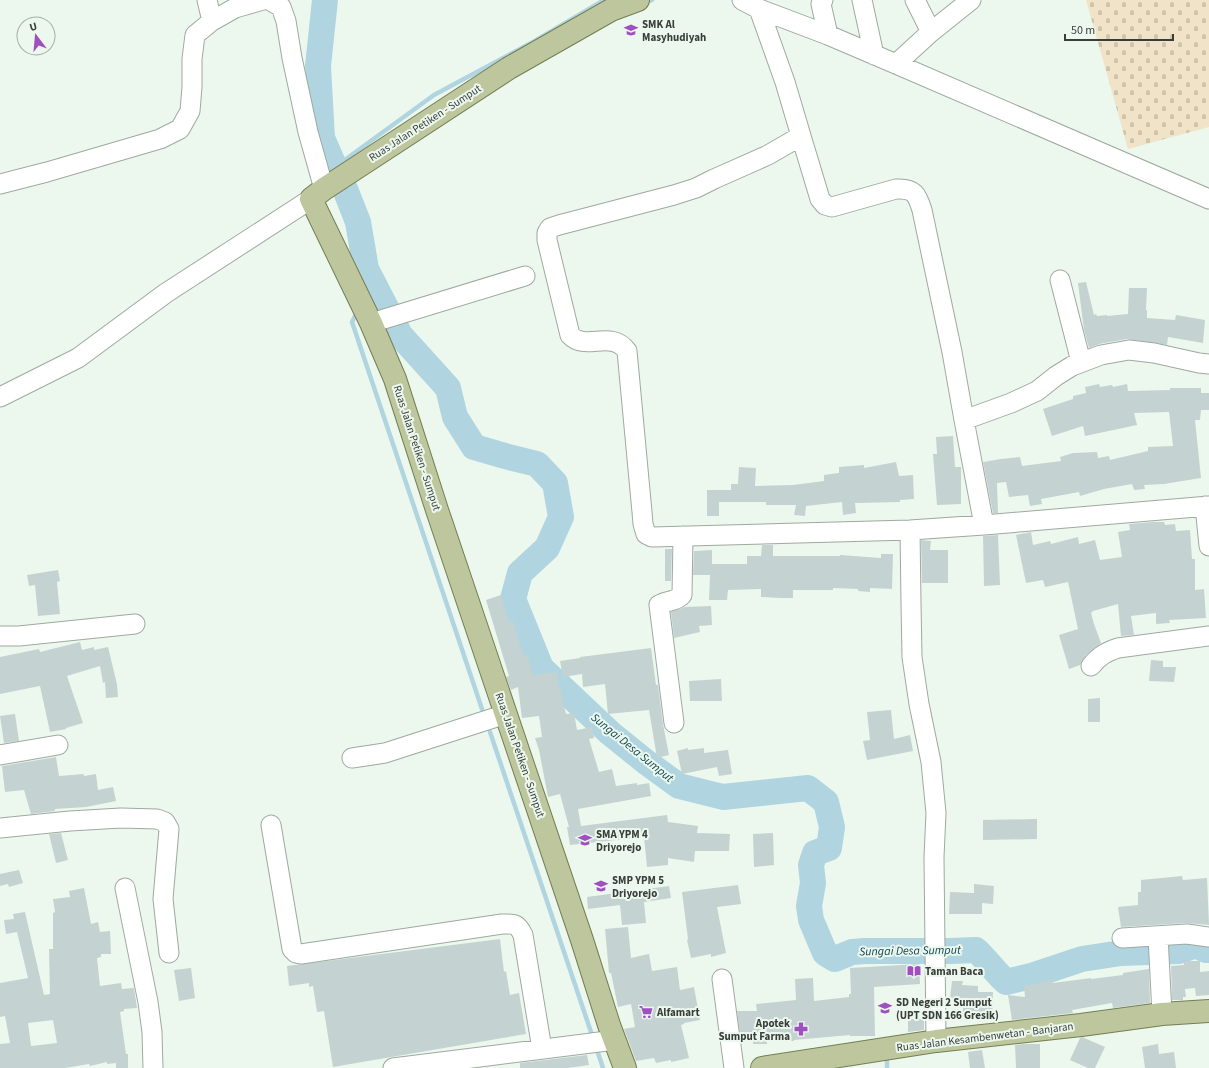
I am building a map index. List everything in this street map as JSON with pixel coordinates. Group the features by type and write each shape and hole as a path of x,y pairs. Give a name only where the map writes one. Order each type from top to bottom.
{"main road":[{"name":"Ruas Jalan Petiken - Sumput","path":"625,1068 609,1025 542,820 437,510 377,321 318,194 509,68 611,10 638,0"},
{"name":"Ruas Jalan Kesambenwetan - Banjaran","path":"762,1068 936,1041 1081,1025 1162,1014 1209,1010"}],"street":[{"path":"207,0 212,20"},
{"path":"0,184 160,139 180,129 190,111 192,59 195,35 212,20 235,8 263,0"},
{"path":"0,397 78,358 166,294 318,194 308,132 292,58 286,21 281,7 269,0"},
{"path":"742,0 759,9 828,35 1209,199"},
{"path":"823,0 822,4 828,35"},
{"path":"862,0 874,55"},
{"path":"915,0 931,32"},
{"path":"896,64 931,32 971,0"},
{"path":"759,9 785,82 820,199 825,205 832,207 896,189 905,188 918,196 949,337 984,525"},
{"path":"801,136 768,155 696,188 559,225 550,228 547,233 548,249 570,335 574,340 582,342 609,340 616,341 623,345 626,351 643,524 646,534 652,537 910,530 1207,506 1209,546"},
{"path":"377,321 524,276"},
{"path":"1060,280 1081,362"},
{"path":"964,420 1037,391 1072,366 1101,356 1129,350 1154,353 1209,364"},
{"path":"910,530 912,657 919,704 931,762 936,814 934,857 934,968 936,1041"},
{"path":"674,723 659,605 676,600 682,595 683,536"},
{"path":"0,636 19,636 134,624"},
{"path":"1092,666 1098,658 1106,652 1118,648 1209,636"},
{"path":"352,758 385,753 506,714"},
{"path":"0,755 58,745"},
{"path":"0,828 70,821 121,818 157,819 165,822 170,829 163,899 169,953"},
{"path":"271,825 292,949 294,952 305,953 502,924 514,924 519,926 524,935 542,1049"},
{"path":"125,888 148,1002 152,1032 153,1068"},
{"path":"1122,938 1158,945 1187,934 1209,937"},
{"path":"1158,945 1162,1014"},
{"path":"722,979 734,1068"},
{"path":"393,1068 615,1040"}],"green space":[{"path":"1086,0 1209,0 1209,127 1128,149"}],"building":[{"path":"1086,282 1094,315 1107,316 1128,314 1129,288 1147,288 1147,318 1175,320 1176,315 1205,320 1203,343 1168,337 1167,345 1127,339 1099,344 1089,348 1084,330 1078,283"},
{"path":"1099,384 1100,387 1112,385 1113,387 1127,384 1128,391 1170,390 1170,388 1201,388 1201,393 1209,393 1209,410 1201,410 1200,420 1195,420 1201,478 1164,484 1144,485 1145,489 1134,490 1132,484 1104,489 1080,496 1079,492 1041,499 1042,504 1030,506 1028,495 1009,497 1006,482 997,483 998,513 993,513 983,462 1020,457 1022,466 1061,461 1060,457 1073,453 1097,452 1098,458 1109,456 1110,460 1148,451 1148,447 1173,446 1169,412 1134,413 1137,425 1085,436 1083,426 1052,436 1043,409 1073,399 1073,396 1086,393 1085,387"},
{"path":"953,436 955,467 961,467 961,504 937,505 933,454 937,454 936,437"},
{"path":"896,462 899,476 913,475 914,499 900,500 900,502 855,503 856,513 843,515 842,502 806,506 805,516 794,515 796,505 766,505 766,502 719,502 719,516 707,516 707,490 731,490 731,484 738,484 739,467 756,468 755,486 793,485 824,481 824,475 839,473 839,467 864,465 864,468"},
{"path":"1164,522 1165,525 1175,524 1176,531 1190,530 1192,559 1195,559 1195,590 1204,589 1206,618 1169,620 1170,623 1156,624 1156,613 1131,616 1134,635 1121,636 1118,604 1093,611 1091,613 1101,643 1086,655 1080,665 1069,669 1059,635 1078,629 1068,582 1045,587 1043,580 1026,583 1016,535 1031,532 1033,545 1050,541 1051,544 1078,537 1079,544 1095,540 1100,560 1122,557 1118,532 1130,530 1129,524"},
{"path":"998,535 1000,585 984,586 983,536"},
{"path":"921,540 931,541 930,550 948,550 948,583 922,583"},
{"path":"762,545 773,545 773,556 840,555 881,558 881,554 893,554 892,589 870,588 870,592 858,591 858,589 833,588 833,590 793,590 793,598 761,597 761,589 728,590 727,600 709,600 710,575 693,575 694,551 712,550 712,564 747,564 747,556 761,556"},
{"path":"665,549 672,549 671,581 665,581"},
{"path":"58,570 60,581 57,582 60,614 38,616 35,585 29,586 27,575"},
{"path":"501,595 509,623 513,621 523,656 527,655 533,675 556,672 566,714 574,713 577,730 592,727 594,738 589,739 599,772 612,769 616,786 649,783 651,796 578,809 581,826 667,815 668,822 698,826 697,833 730,834 729,851 695,851 694,862 668,858 668,865 647,867 644,837 570,845 567,827 569,827 560,794 548,797 539,750 535,738 542,737 539,716 522,718 518,687 511,690 506,677 509,676 486,600"},
{"path":"711,606 712,625 699,626 700,632 674,638 671,612 685,607"},
{"path":"80,642 82,650 94,647 94,650 108,647 117,684 118,697 106,698 105,682 103,683 100,666 67,676 83,723 66,729 50,732 40,686 0,694 0,657 39,649 40,652"},
{"path":"651,648 656,685 658,685 669,755 657,758 649,710 608,714 605,684 583,687 582,674 563,677 560,661"},
{"path":"1151,660 1163,661 1163,667 1176,667 1174,682 1149,681"},
{"path":"721,679 722,701 690,701 689,681"},
{"path":"1100,698 1100,722 1088,722 1088,699"},
{"path":"891,710 894,739 910,735 913,751 867,760 863,741 870,740 867,712"},
{"path":"15,714 19,741 4,743 0,716"},
{"path":"688,748 688,750 704,748 704,753 728,750 732,774 719,776 717,767 682,774 677,751"},
{"path":"56,757 59,776 84,774 84,776 96,774 98,790 113,787 116,801 86,807 55,809 55,811 31,814 24,790 5,792 2,766"},
{"path":"1037,819 1037,839 983,840 983,820"},
{"path":"61,833 68,860 56,863 49,834"},
{"path":"773,833 774,865 754,867 753,834"},
{"path":"19,870 23,883 9,887 8,884 0,886 0,874"},
{"path":"1182,876 1183,880 1207,878 1209,925 1186,923 1121,927 1118,907 1138,905 1138,892 1141,892 1141,880"},
{"path":"974,884 994,886 993,904 982,903 982,914 949,914 950,892 974,893"},
{"path":"738,885 741,904 717,907 726,953 711,957 711,954 691,958 687,940 682,892"},
{"path":"669,886 671,898 644,902 646,923 622,925 620,905 588,909 587,897"},
{"path":"84,888 91,924 98,922 100,932 110,931 111,954 101,954 101,957 97,958 100,986 121,983 122,989 134,988 137,1008 124,1009 124,1011 120,1012 126,1054 128,1054 128,1068 116,1068 116,1063 107,1064 107,1062 90,1066 89,1064 65,1068 0,1068 0,1044 10,1043 5,1016 0,1017 0,983 28,978 17,932 6,934 4,920 14,919 13,914 25,912 44,995 50,994 49,949 53,949 53,913 55,912 53,899 70,897 69,891","holes":["53,1020 57,1043 31,1046 28,1023"]},
{"path":"628,927 631,958 649,954 652,971 677,967 680,990 694,987 700,1020 681,1025 689,1058 671,1062 671,1060 656,1063 654,1058 636,1061 624,1029 635,1027 631,1004 618,1007 611,973 609,973 605,929"},
{"path":"500,939 504,972 506,971 510,995 519,993 526,1034 333,1067 324,1011 317,1012 313,986 309,987 309,983 289,986 287,966"},
{"path":"1184,961 1200,961 1200,972 1209,971 1209,995 1196,996 1195,988 1185,989 1186,997 1183,997 1183,1000 1172,1000 1171,966 1184,965"},
{"path":"919,964 920,984 874,987 875,1036 850,1035 794,1041 767,1041 767,1044 753,1044 753,1041 741,1041 737,1011 757,1011 756,1004 796,1000 795,979 813,978 814,1001 849,997 849,994 851,994 850,968"},
{"path":"191,968 195,998 179,1001 174,970"},
{"path":"1149,969 1150,1003 1113,1008 1112,1003 1072,1010 1073,1013 1012,1020 1008,995 1025,997 1024,986 1052,980 1053,983 1123,975 1123,973"},
{"path":"952,981 963,981 962,985 978,986 978,992 993,992 992,1021 962,1018 964,999 950,998"},
{"path":"908,1019 924,1019 924,1030 908,1032"},
{"path":"1082,1037 1105,1047 1095,1068 1088,1068 1070,1060 1080,1038"},
{"path":"1040,1044 1040,1068 1016,1068 1015,1045"},
{"path":"1158,1044 1159,1054 1174,1052 1176,1068 1145,1068 1142,1047"},
{"path":"982,1050 985,1068 970,1068 968,1052"},
{"path":"587,1055 589,1065 568,1068 520,1068 520,1063"}],"waterway":[{"name":"Sungai Desa Sumput","path":"325,0 318,66 322,138 335,168"},
{"path":"335,167 434,95 533,42 604,0"},
{"path":"643,4 652,0"},
{"name":"Sungai Desa Sumput","path":"345,189 358,222 366,269 400,335 448,388 455,417 474,447 537,464 555,483 561,517 547,548 520,573 513,599 541,668 610,733 679,786 723,797 808,788 826,802 832,827 829,848 815,853 811,865 813,883 809,906 811,920 825,953 835,959 852,952 865,951 976,950 1006,982 1031,976 1082,959 1121,953 1179,951 1196,945 1209,950"},
{"name":"Sungai Desa Sumput","path":"368,289 372,281"},
{"path":"355,316 352,322 482,709"},
{"path":"490,732 593,1038"},
{"path":"596,1047 603,1068"},
{"path":"887,1060 887,1068"}],"place":[{"name":"SMK Al Masyhudiyah","path":"631,30"},
{"name":"SMA YPM 4 Driyorejo","path":"585,840"},
{"name":"SMP YPM 5 Driyorejo","path":"601,886"},
{"name":"Taman Baca","path":"914,971"},
{"name":"SD Negeri 2 Sumput (UPT SDN 166 Gresik)","path":"885,1008"},
{"name":"Alfamart","path":"646,1012"},
{"name":"Apotek Sumput Farma","path":"801,1029"}]}
